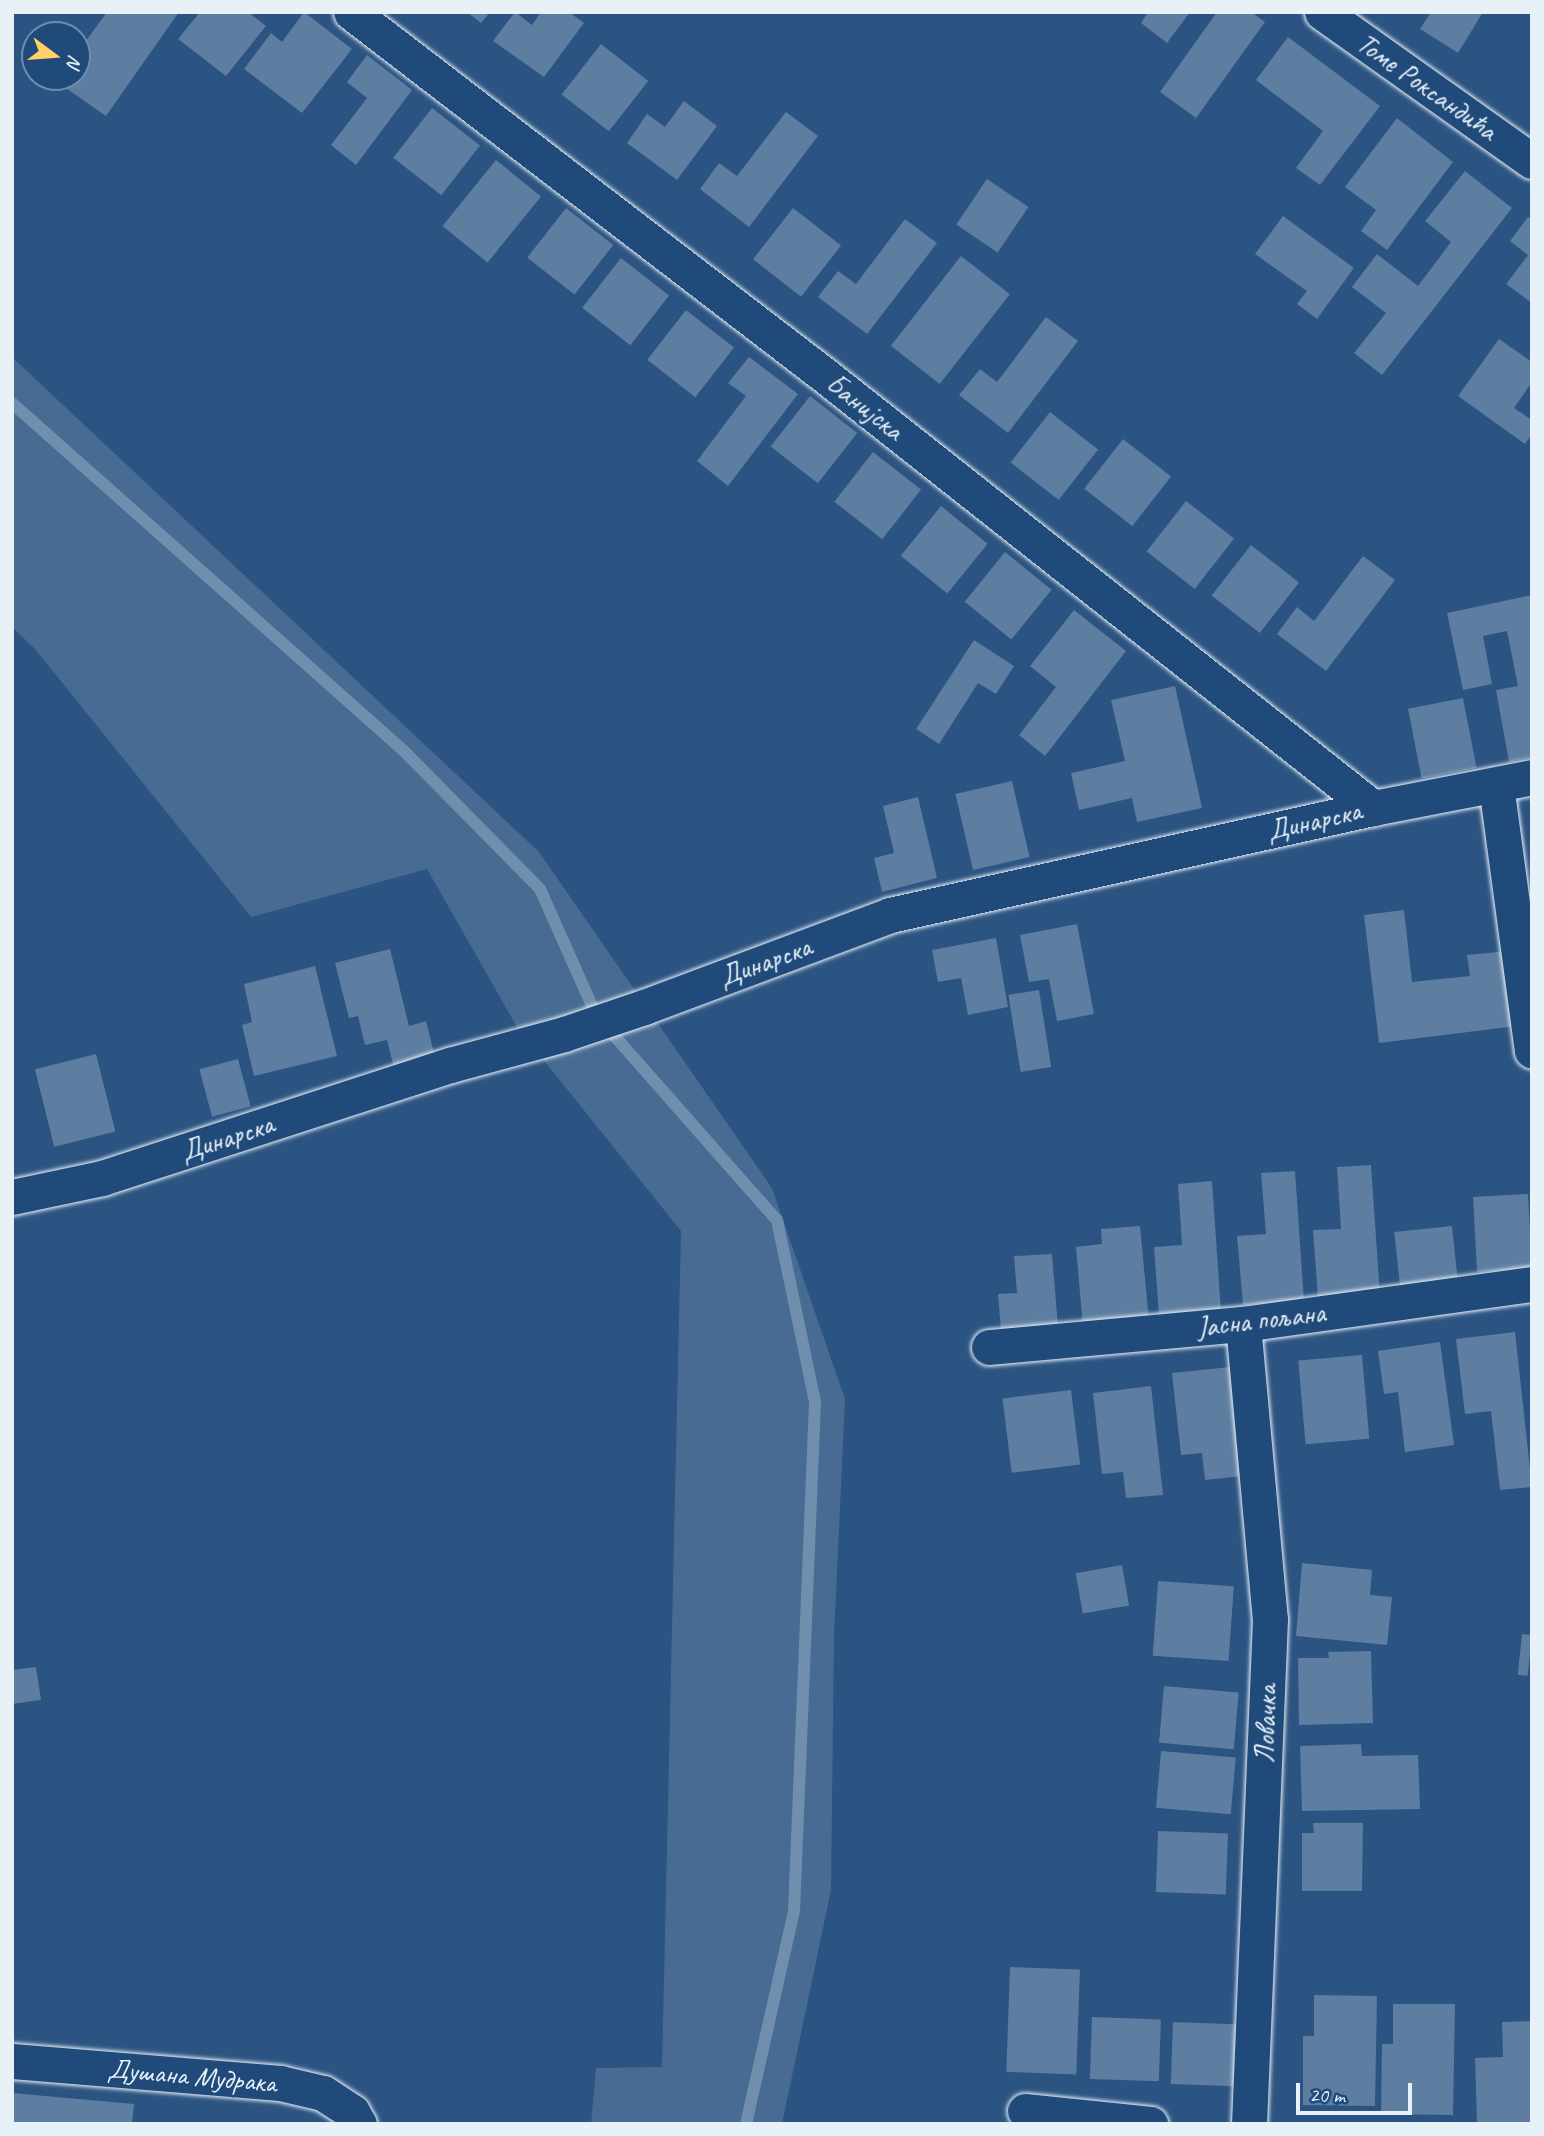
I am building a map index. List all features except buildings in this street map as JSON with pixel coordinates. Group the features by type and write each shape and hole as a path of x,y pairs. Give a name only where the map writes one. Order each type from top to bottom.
{"street":[{"name":"Банијска","path":"351,12 823,374 1373,808"},
{"name":"Томе Роксандића","path":"1322,12 1532,162"},
{"name":"Динарска","path":"12,1197 102,1178 450,1065 564,1034 890,915 1373,808 1532,777"},
{"path":"1496,785 1532,1051"},
{"name":"Јасна пољана","path":"989,1347 1243,1324 1532,1284"},
{"name":"Ловачка","path":"1243,1324 1270,1619 1249,2124"},
{"name":"Душана Мудрака","path":"12,2061 280,2083 323,2094 352,2112 359,2124"},
{"path":"1025,2111 1150,2124"}],"shaded area":[{"path":"12,357 539,852 772,1188 845,1399 834,1637 831,1890 782,2124 591,2124 596,2068 662,2067 681,1231 517,1027 427,869 251,917 35,649 12,627"}],"waterway":[{"path":"12,403 403,750 540,889 596,1015 777,1220 815,1402 794,1911 746,2124"}]}
